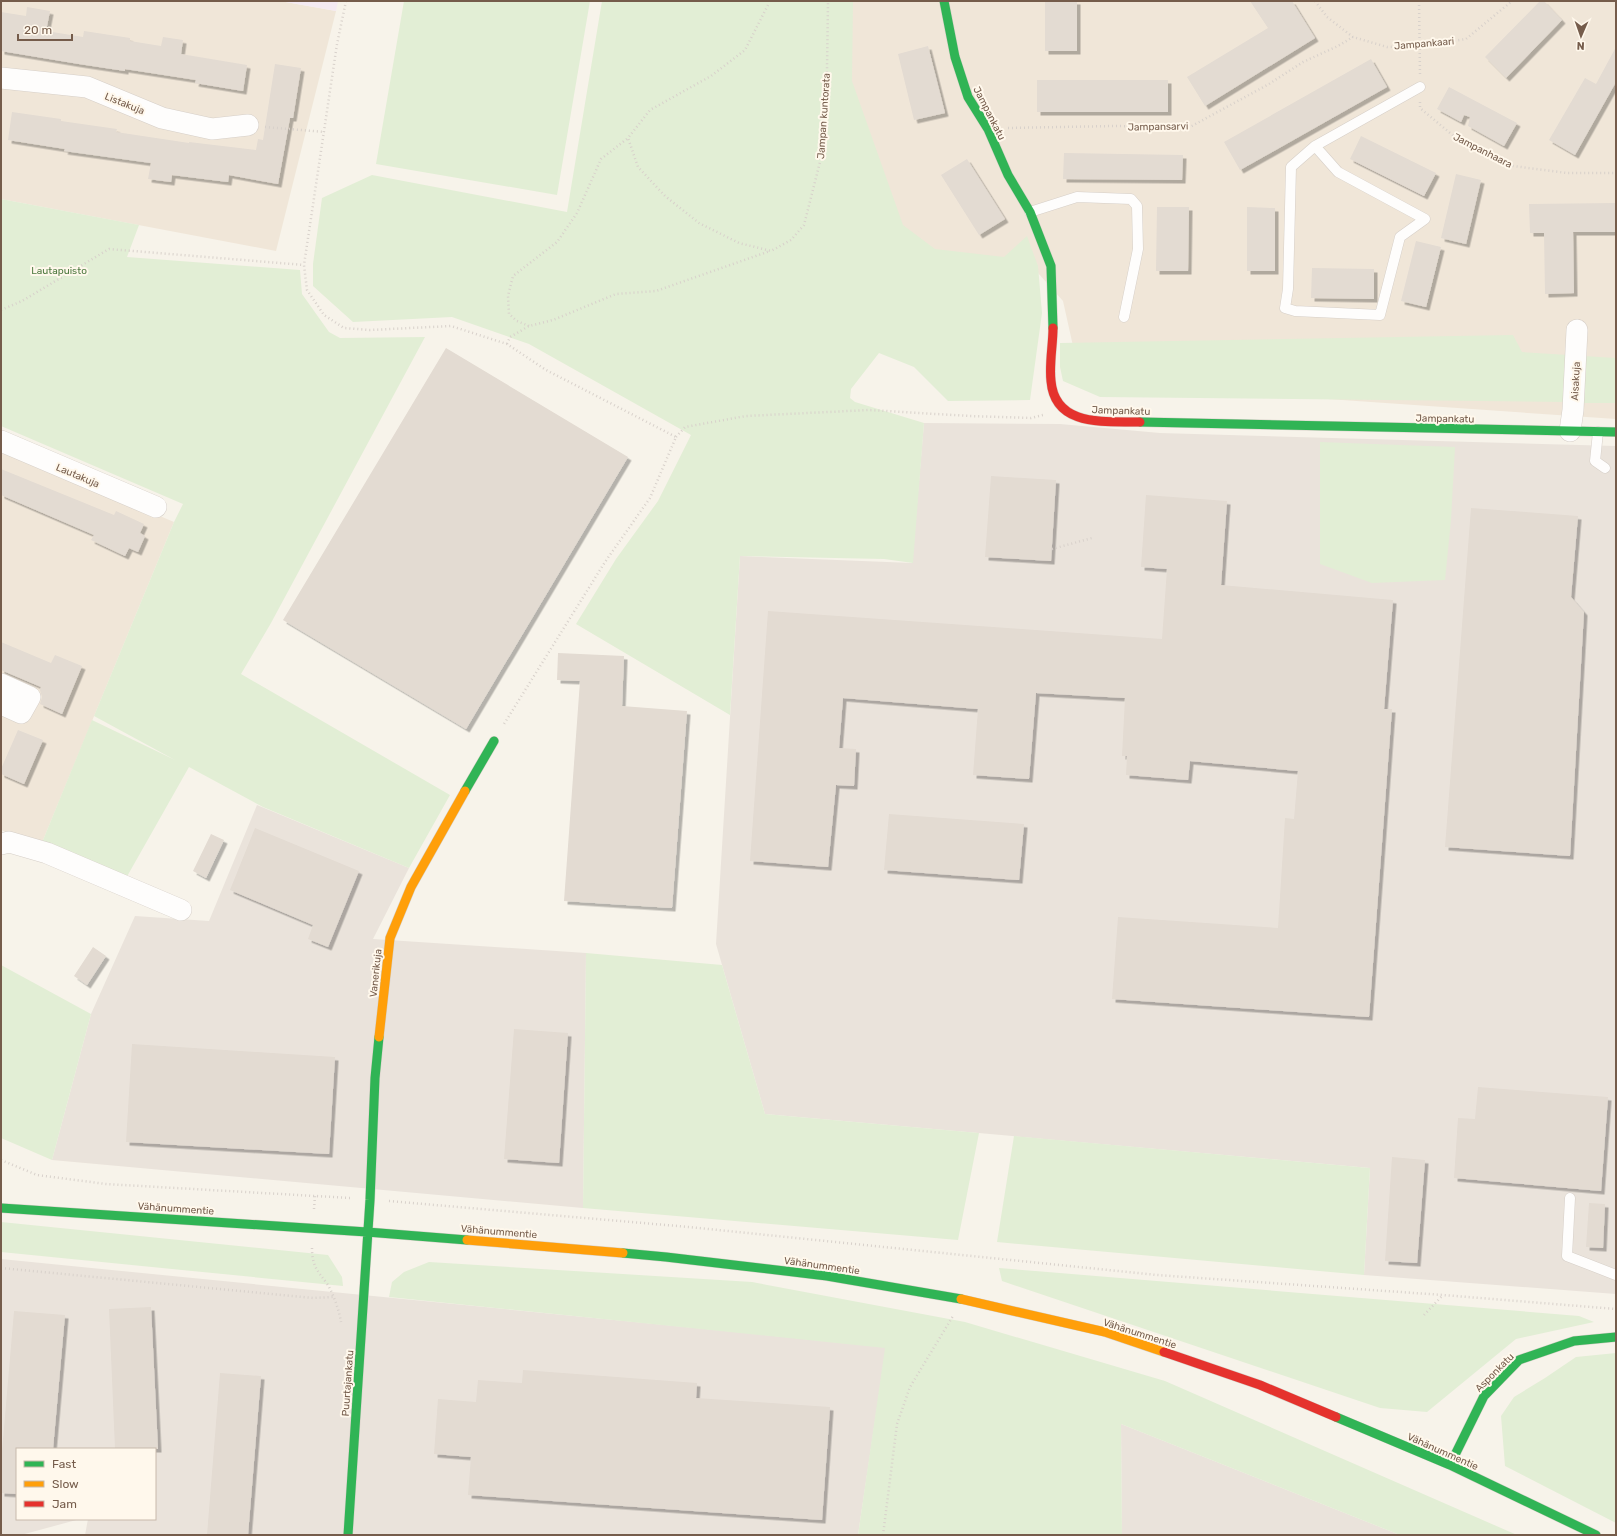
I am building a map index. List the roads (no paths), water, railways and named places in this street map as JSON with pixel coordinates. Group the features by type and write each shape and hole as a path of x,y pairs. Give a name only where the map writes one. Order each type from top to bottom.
{"street":[{"name":"Jampankatu","path":"944,1 955,57 968,97 988,129 1008,175 1030,212 1051,266 1054,316 1051,381 1055,398 1065,412 1081,419 1106,421 1616,432"},
{"name":"Listakuja","path":"1,78 87,87 162,118 212,129 248,126"},
{"name":"Aisakuja","path":"1570,431 1573,410 1577,330"},
{"name":"Lautakuja","path":"1,442 156,507"},
{"path":"1,684 30,697 21,713 1,704"},
{"name":"Vanerikuja","path":"368,1232 375,1078 390,938 411,887 494,741"},
{"path":"1,844 9,842 47,853 180,910"},
{"name":"Vähänummentie","path":"1,1208 368,1232 666,1257 827,1276 963,1299 1105,1332 1260,1385 1450,1466 1596,1535"},
{"name":"Puurtajankatu","path":"348,1535 368,1232"},
{"name":"Asponkatu","path":"1450,1466 1484,1396 1519,1360 1574,1341 1616,1337"}],"lane":[{"path":"1315,146 1338,172 1425,219 1400,237 1380,315 1295,311 1285,308 1288,289 1291,167 1315,146 1420,87"},
{"path":"1030,212 1077,197 1131,199 1137,206 1138,249 1124,317"},
{"path":"1598,432 1595,461 1605,468"},
{"path":"1570,1198 1567,1256 1616,1275"}],"park label":[{"name":"Lautapuisto","path":"59,270"}]}
